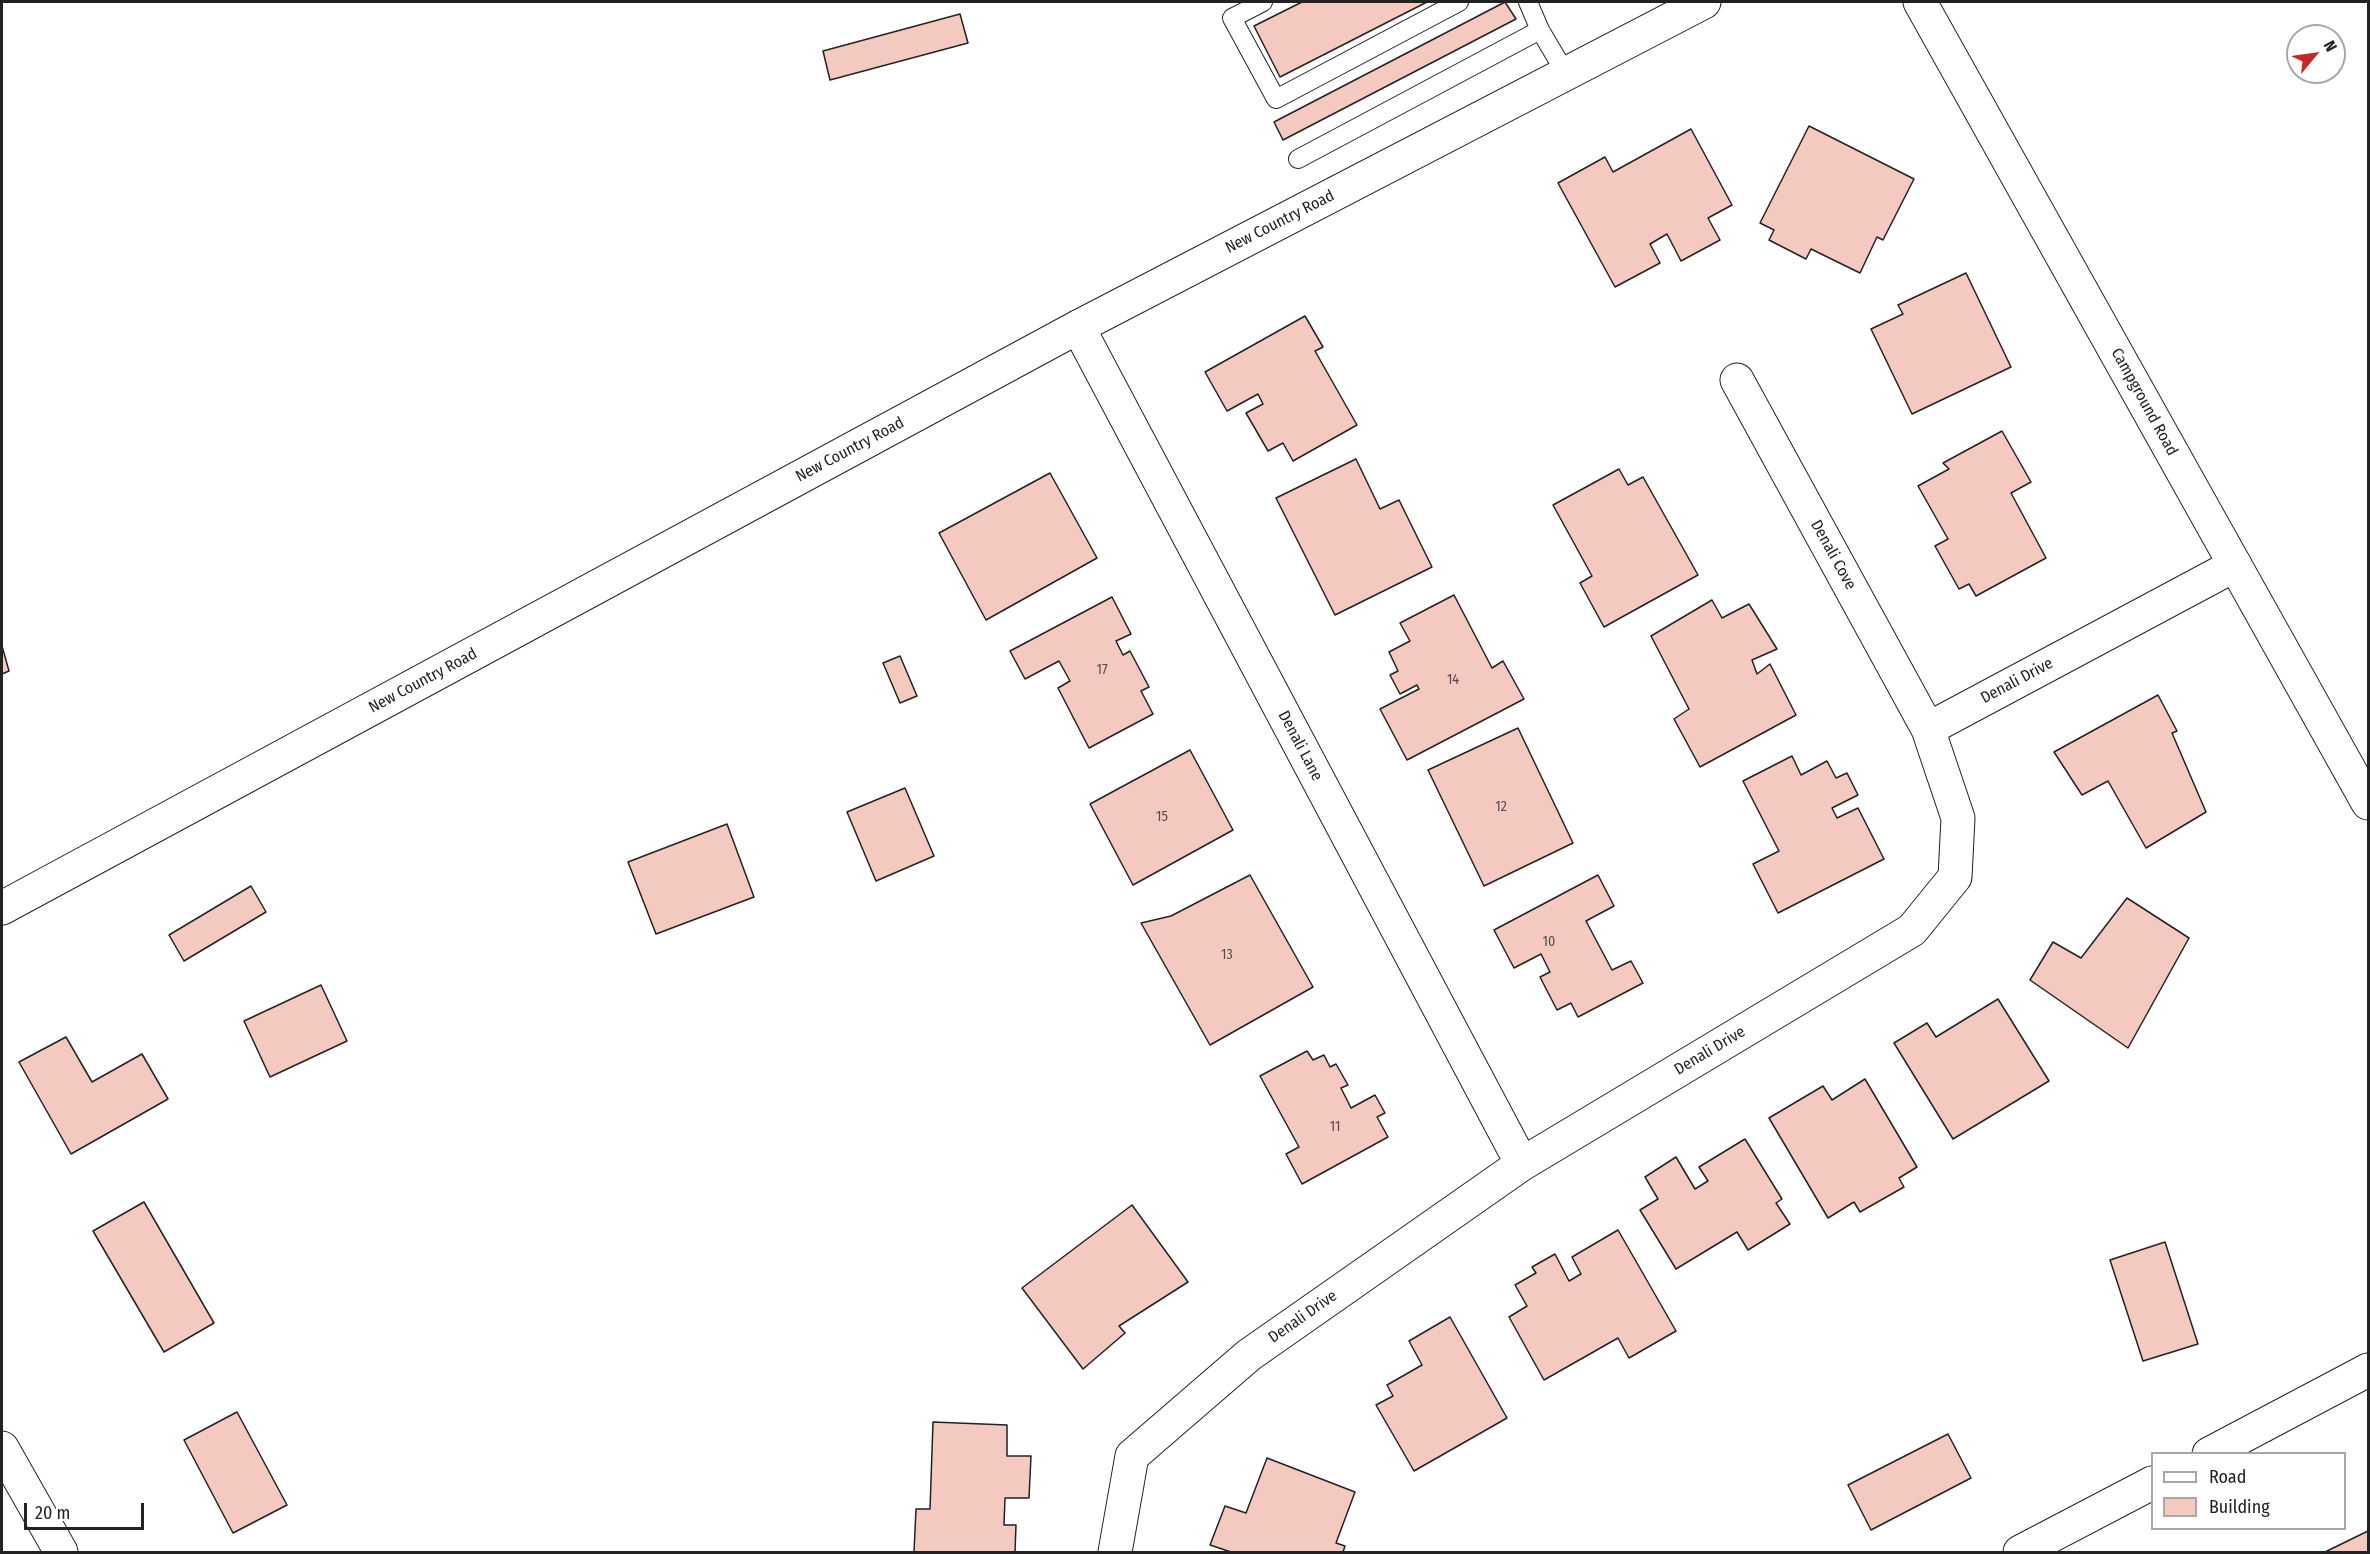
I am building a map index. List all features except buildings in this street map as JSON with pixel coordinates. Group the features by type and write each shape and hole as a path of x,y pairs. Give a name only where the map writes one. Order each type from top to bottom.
{"street":[{"name":"New Country Road","path":"2,908 1078,327 1704,2"},
{"name":"Campground Road","path":"1920,2 2368,803"},
{"name":"Denali Lane","path":"1078,327 1522,1164"},
{"name":"Denali Cove","path":"1737,380 1928,729"},
{"name":"Denali Drive","path":"1115,1552 1132,1456 1249,1354 1522,1164 1912,930 1955,877 1958,818 1928,729 2235,565"},
{"path":"2214,1452 2368,1370"},
{"path":"2,1448 61,1552"},
{"path":"2020,1552 2151,1484"}],"lane":[{"path":"1263,2 1232,18 1276,99 1459,2"},
{"path":"1528,2 1540,30 1566,74"},
{"path":"1298,159 1540,30"}]}
